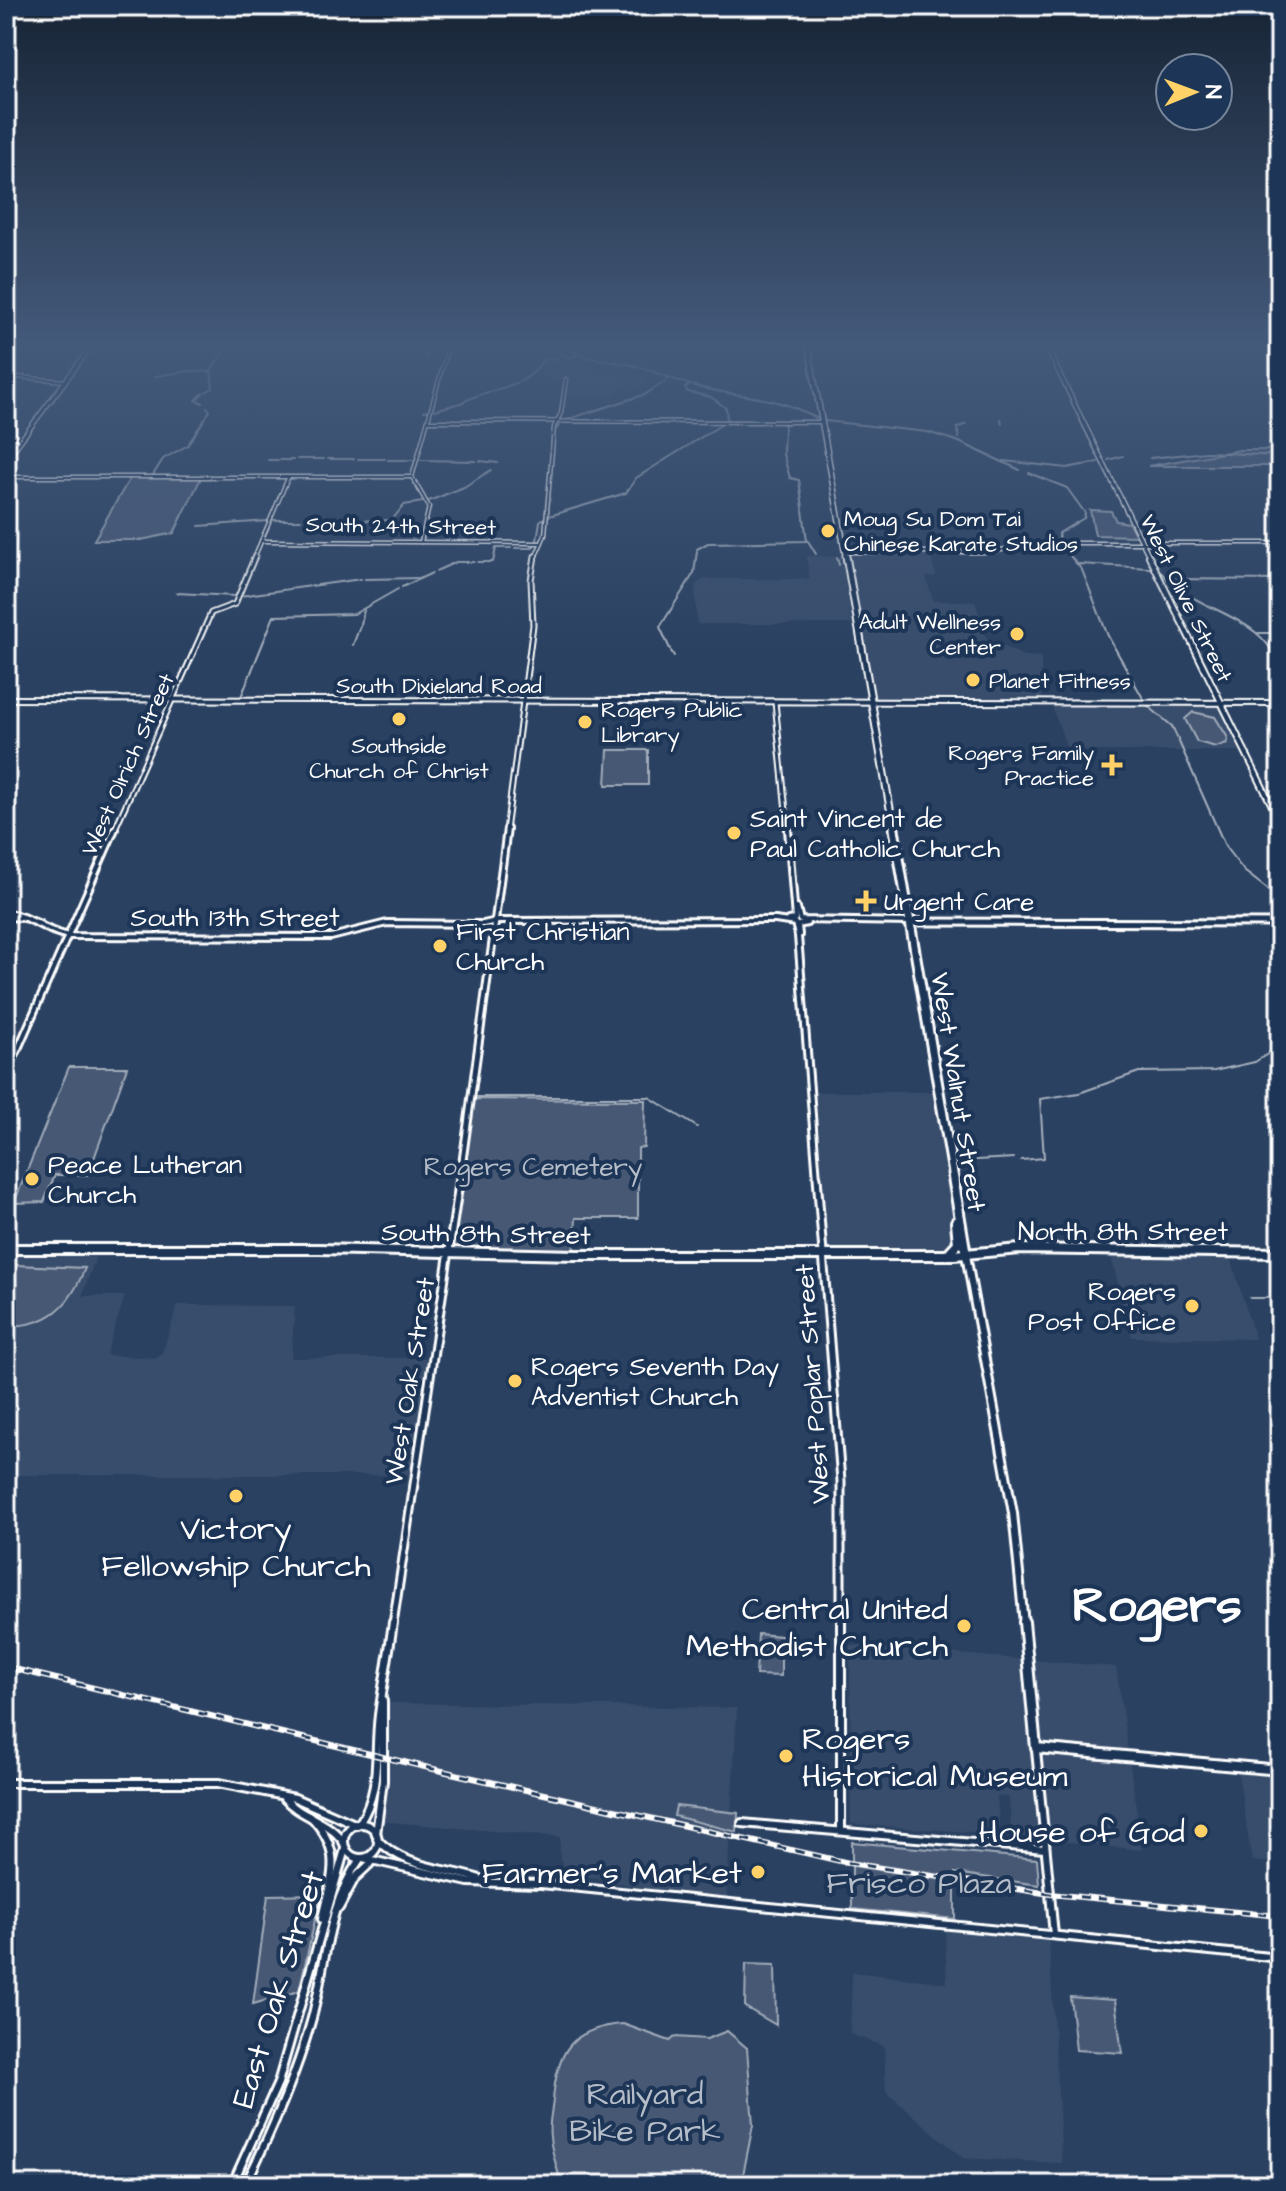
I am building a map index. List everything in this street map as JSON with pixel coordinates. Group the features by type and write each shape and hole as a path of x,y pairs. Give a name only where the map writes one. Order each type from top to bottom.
{"main road":[{"name":"West Walnut Street","path":"825,446 1013,1513 1036,1748"},
{"name":"West Olive Street","path":"1095,446 1280,822"},
{"name":"South Dixieland Road","path":"6,699 1280,703"},
{"path":"910,922 1280,923"},
{"path":"947,1255 958,1243 955,1218 958,1207"},
{"path":"963,1240 969,1246 989,1252"},
{"name":"South 8th Street","path":"6,1249 966,1255"},
{"name":"North 8th Street","path":"966,1255 1107,1249 1280,1253"},
{"path":"1036,1748 1280,1770"}],"street":[{"path":"421,446 412,477 429,507 421,542"},
{"name":"West Oak Street","path":"358,1824 376,1796 376,1735 449,1254 523,700 533,617 531,580 536,551 547,520 553,446"},
{"path":"6,477 412,477"},
{"name":"West Olrich Street","path":"6,1076 211,613 235,604 288,478"},
{"name":"South 24th Street","path":"261,541 541,543"},
{"path":"844,552 989,552 1033,544 1280,543"},
{"name":"West Poplar Street","path":"775,702 796,907 841,1481 841,1831"},
{"name":"South 13th Street","path":"6,915 40,924 50,933 70,936 331,937 387,923 910,922"},
{"name":"West Oak Street","path":"377,1836 383,1781 383,1696"},
{"name":"West Walnut Street","path":"1036,1748 1054,1935"},
{"path":"6,1783 218,1783 309,1803 372,1827 384,1849 417,1864 483,1880 1280,1958"},
{"path":"284,1798 289,1805 335,1828 351,1857 468,1882 483,1880"},
{"path":"310,1816 328,1834 334,1848 335,1864 319,1933"},
{"path":"742,1823 1045,1849"},
{"path":"344,1846 346,1834 358,1824"},
{"path":"361,1858 371,1853 377,1836"},
{"name":"East Oak Street","path":"232,2185 278,2083 344,1846"},
{"name":"East Oak Street","path":"245,2185 267,2142 294,2073 312,2018 336,1914 351,1871 361,1858"},
{"name":"East Oak Street","path":"336,1914 355,1878 375,1860"}],"shaded area":[{"path":"849,553 930,553 936,576 926,577 933,601 975,601 986,638 1024,656 1041,657 1042,699 875,699"},
{"path":"806,556 841,557 852,624 697,624 695,585 705,579 810,579"},
{"path":"1220,703 1245,751 1068,751 1051,704"},
{"path":"816,1092 935,1092 956,1238 952,1246 944,1251 828,1249"},
{"path":"1110,1253 1230,1255 1255,1339 1132,1337"},
{"path":"6,1256 96,1257 82,1296 125,1296 106,1355 157,1358 162,1353 178,1305 295,1306 291,1358 435,1358 415,1475 6,1475"},
{"path":"850,1645 1116,1667 1142,1850 1012,1836 1009,1797 997,1796 1000,1834 851,1824"},
{"path":"388,1703 737,1708 726,1903 567,1873 560,1859 560,1837 380,1821 386,1774"},
{"path":"1238,1773 1280,1777 1280,1863 1252,1861"},
{"path":"945,1929 1049,1941 1062,2163 963,2158 886,2092 884,2046 850,2034 852,1972 947,1983"}],"green space":[{"path":"1240,450 1280,450 1280,466 1148,466"},
{"path":"130,478 201,478 174,533 141,540 94,540"},
{"path":"1090,510 1111,511 1116,521 1129,523 1136,536 1095,535"},
{"path":"1193,712 1215,717 1228,738 1227,743 1216,747 1197,742 1185,719"},
{"path":"608,750 648,750 648,785 606,785"},
{"path":"69,1067 127,1067 88,1175 55,1175 44,1202 14,1203"},
{"name":"Rogers Cemetery","path":"474,1099 645,1100 644,1147 638,1148 638,1218 576,1218 574,1250 453,1249"},
{"path":"15,1265 85,1268 73,1293 56,1311 35,1322 6,1326 6,1277"},
{"path":"758,1634 781,1636 781,1676 756,1675"},
{"path":"676,1806 738,1813 737,1832 674,1816"},
{"name":"Frisco Plaza","path":"852,1842 1037,1859 1039,1885 955,1873 955,1919 852,1909"},
{"path":"321,1894 299,1991 253,2004 268,1895"},
{"path":"746,1964 775,1965 776,2025 745,2007"},
{"path":"1070,1997 1115,2000 1122,2053 1076,2050"},
{"name":"Railyard Bike Park","path":"623,2024 670,2041 675,2037 707,2039 727,2031 747,2048 753,2125 741,2185 561,2185 550,2123 555,2083 563,2055 579,2037 606,2026"}],"waterway":[{"path":"153,475 163,459 186,446"},
{"path":"549,516 626,493 636,478 687,446"},
{"path":"783,446 790,478 799,480 803,508"},
{"path":"968,446 1020,470"},
{"path":"1150,458 1207,452 1280,456"},
{"path":"1108,460 1123,456"},
{"path":"297,459 324,459"},
{"path":"328,459 354,459"},
{"path":"358,459 385,459"},
{"path":"268,460 293,460"},
{"path":"388,460 415,460"},
{"path":"419,460 476,461"},
{"path":"480,461 498,463"},
{"path":"1004,461 1067,468 1098,462"},
{"path":"429,501 464,487 491,470"},
{"path":"1029,473 1067,488 1085,513 1084,518 1059,533 1059,541"},
{"path":"338,521 392,520 404,505 423,502"},
{"path":"697,549 708,543 807,541 803,510"},
{"path":"537,540 540,521 544,518"},
{"path":"273,520 301,520"},
{"path":"306,520 334,520"},
{"path":"199,526 268,521"},
{"path":"808,541 816,554"},
{"path":"515,548 533,548 535,543"},
{"path":"1061,545 1082,570 1108,636 1144,700"},
{"path":"478,562 493,562 496,548 511,548"},
{"path":"670,649 660,627 694,573 697,551"},
{"path":"837,557 839,565"},
{"path":"436,571 456,562 474,562"},
{"path":"1079,564 1150,568"},
{"path":"1161,572 1175,586 1246,625 1261,637 1273,653 1280,673"},
{"path":"402,587 432,573"},
{"path":"365,579 420,578"},
{"path":"240,596 361,579"},
{"path":"1169,579 1280,580"},
{"path":"241,697 274,616 354,614 398,589"},
{"path":"177,593 234,596"},
{"path":"361,624 364,610"},
{"path":"353,645 360,626"},
{"path":"1258,633 1280,633"},
{"path":"671,651 674,656"},
{"path":"1148,706 1172,726 1226,848 1244,871 1280,899"},
{"path":"1021,1160 1044,1158 1040,1099 1079,1093 1139,1072 1214,1071 1255,1062 1280,1046"},
{"path":"477,1097 649,1097 697,1127"},
{"path":"958,1161 1014,1158"},
{"path":"1250,1298 1280,1298"}],"railway":[{"path":"6,1667 429,1768 849,1863 1050,1894 1280,1916"}],"place":[{"name":"Moug Su Dom Tai Chinese Karate Studios","path":"828,531"},
{"name":"Adult Wellness Center","path":"1017,634"},
{"name":"Planet Fitness","path":"973,680"},
{"name":"Southside Church of Christ","path":"399,719"},
{"name":"Rogers Public Library","path":"585,722"},
{"name":"Rogers Family Practice","path":"1112,765"},
{"name":"Saint Vincent de Paul Catholic Church","path":"734,833"},
{"name":"Urgent Care","path":"866,901"},
{"name":"First Christian Church","path":"440,946"},
{"name":"Peace Lutheran Church","path":"32,1179"},
{"name":"Rogers Post Office","path":"1192,1306"},
{"name":"Rogers Seventh Day Adventist Church","path":"515,1381"},
{"name":"Victory Fellowship Church","path":"236,1496"},
{"name":"Central United Methodist Church","path":"964,1626"},
{"name":"Rogers Historical Museum","path":"786,1756"},
{"name":"House of God","path":"1201,1831"},
{"name":"Farmer's Market","path":"758,1872"}],"district":[{"name":"Rogers","path":"1157,1603"}]}
